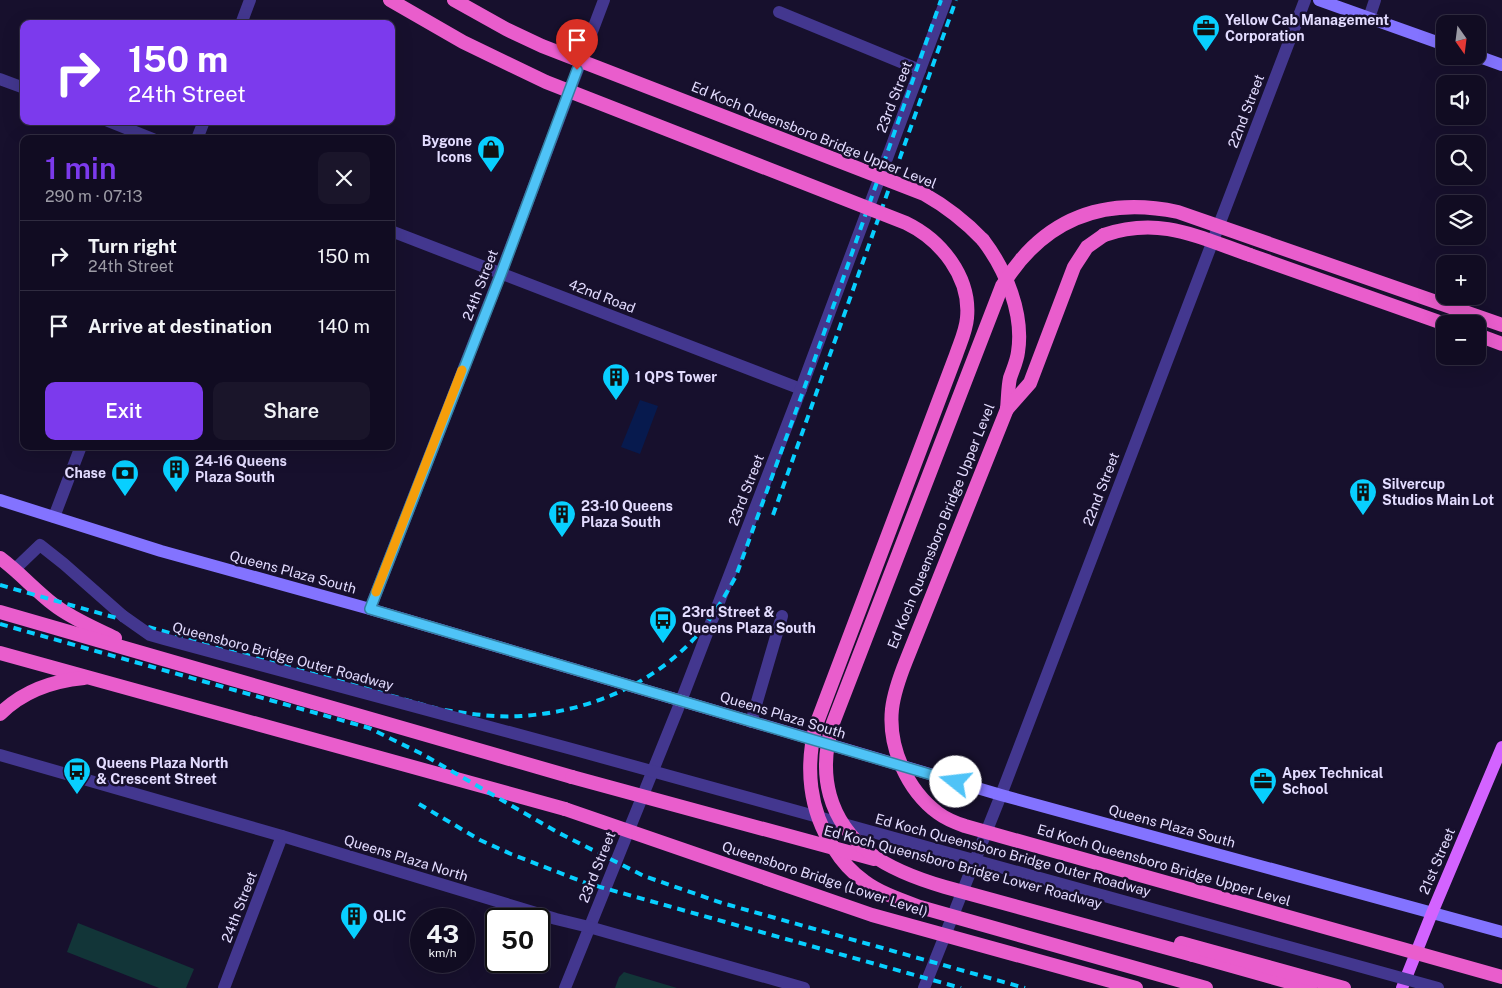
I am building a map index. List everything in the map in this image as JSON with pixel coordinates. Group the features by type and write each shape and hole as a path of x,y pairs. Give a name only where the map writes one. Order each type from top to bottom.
{"highway":[{"path":"390,0 464,42 546,82 918,228 942,250 960,277 965,290 968,303 967,320 816,725 811,744 810,764 812,794 816,812 823,829 841,859 864,881 881,892 920,907 1206,988"},
{"name":"Ed Koch Queensboro Bridge Upper Level","path":"454,0 506,29 542,46 903,185 946,206 973,229 1001,267 1014,304 1018,323 1019,344 1010,379 1007,409 906,661 896,688 892,708 893,740 897,755 917,792 927,803 945,817 974,829 1502,977"},
{"path":"1310,988 945,887 914,876 877,858 858,843 847,830 831,803 826,771 828,739 1002,286 1014,266 1026,252 1040,239 1057,228 1076,218 1119,207 1139,206 1178,212 1502,325"},
{"path":"1007,409 1030,383 1074,267 1087,247 1104,235 1115,231 1141,227 1181,230 1436,321"},
{"path":"1486,338 1502,344"},
{"path":"0,558 54,605 76,619 150,655"},
{"path":"0,612 150,655"},
{"name":"Queensboro Bridge (Lower Level)","path":"0,653 565,808 872,915 1136,988"},
{"name":"Ed Koch Queensboro Bridge Lower Roadway","path":"150,655 572,777 1344,988"},
{"path":"0,714 21,697 40,688 74,679 92,678"}],"main road":[{"path":"1318,0 1436,42"},
{"path":"1486,59 1502,65"},
{"name":"Queens Plaza South","path":"0,500 161,551 370,609 1001,795 1502,932"},
{"name":"21st Street","path":"1402,988 1502,747"}],"street":[{"path":"242,20 250,0"},
{"name":"24th Street","path":"370,609 501,274 604,0"},
{"name":"23rd Street","path":"565,988 680,701 801,389 946,0"},
{"name":"22nd Street","path":"924,988 1001,795 1305,0"},
{"path":"1369,18 1375,0"},
{"path":"779,12 920,70"},
{"path":"0,79 20,86"},
{"path":"118,125 143,135"},
{"name":"42nd Road","path":"395,233 801,389"},
{"path":"54,517 79,450"},
{"name":"Queensboro Bridge Outer Roadway","path":"15,570 40,545 122,616 150,635 579,751"},
{"path":"751,722 782,616"},
{"name":"Ed Koch Queensboro Bridge Outer Roadway","path":"579,751 1438,988"},
{"name":"Queens Plaza North","path":"0,755 282,836 556,919 804,988"},
{"name":"24th Street","path":"224,988 282,836"}],"green space":[{"path":"78,923 194,969 186,988 159,988 67,952"},
{"path":"624,972 677,988 615,988 619,977"}],"water":[{"path":"640,400 658,406 640,454 621,447"}],"railway":[{"path":"0,585 438,709 469,714 500,716 545,714 591,703 634,685 673,658 698,635 736,576 941,0"},
{"path":"773,515 956,0"},
{"path":"0,624 369,728 422,754 557,832 644,876 722,903 1025,988"},
{"path":"419,804 480,840 586,883 961,988"}],"slow traffic":[{"path":"376,592 462,370"}],"place":[{"name":"Yellow Cab Management Corporation","path":"1206,52"},
{"name":"Bygone Icons","path":"491,173"},
{"name":"1 QPS Tower","path":"616,401"},
{"name":"24-16 Queens Plaza South","path":"176,493"},
{"name":"Chase","path":"125,497"},
{"name":"Silvercup Studios Main Lot","path":"1363,516"},
{"name":"23-10 Queens Plaza South","path":"562,538"},
{"name":"23rd Street & Queens Plaza South","path":"663,644"},
{"name":"Queens Plaza North & Crescent Street","path":"77,795"},
{"name":"Apex Technical School","path":"1263,805"},
{"name":"QLIC","path":"354,940"}],"route":[{"path":"577,70 501,274 370,609 956,782"}]}
